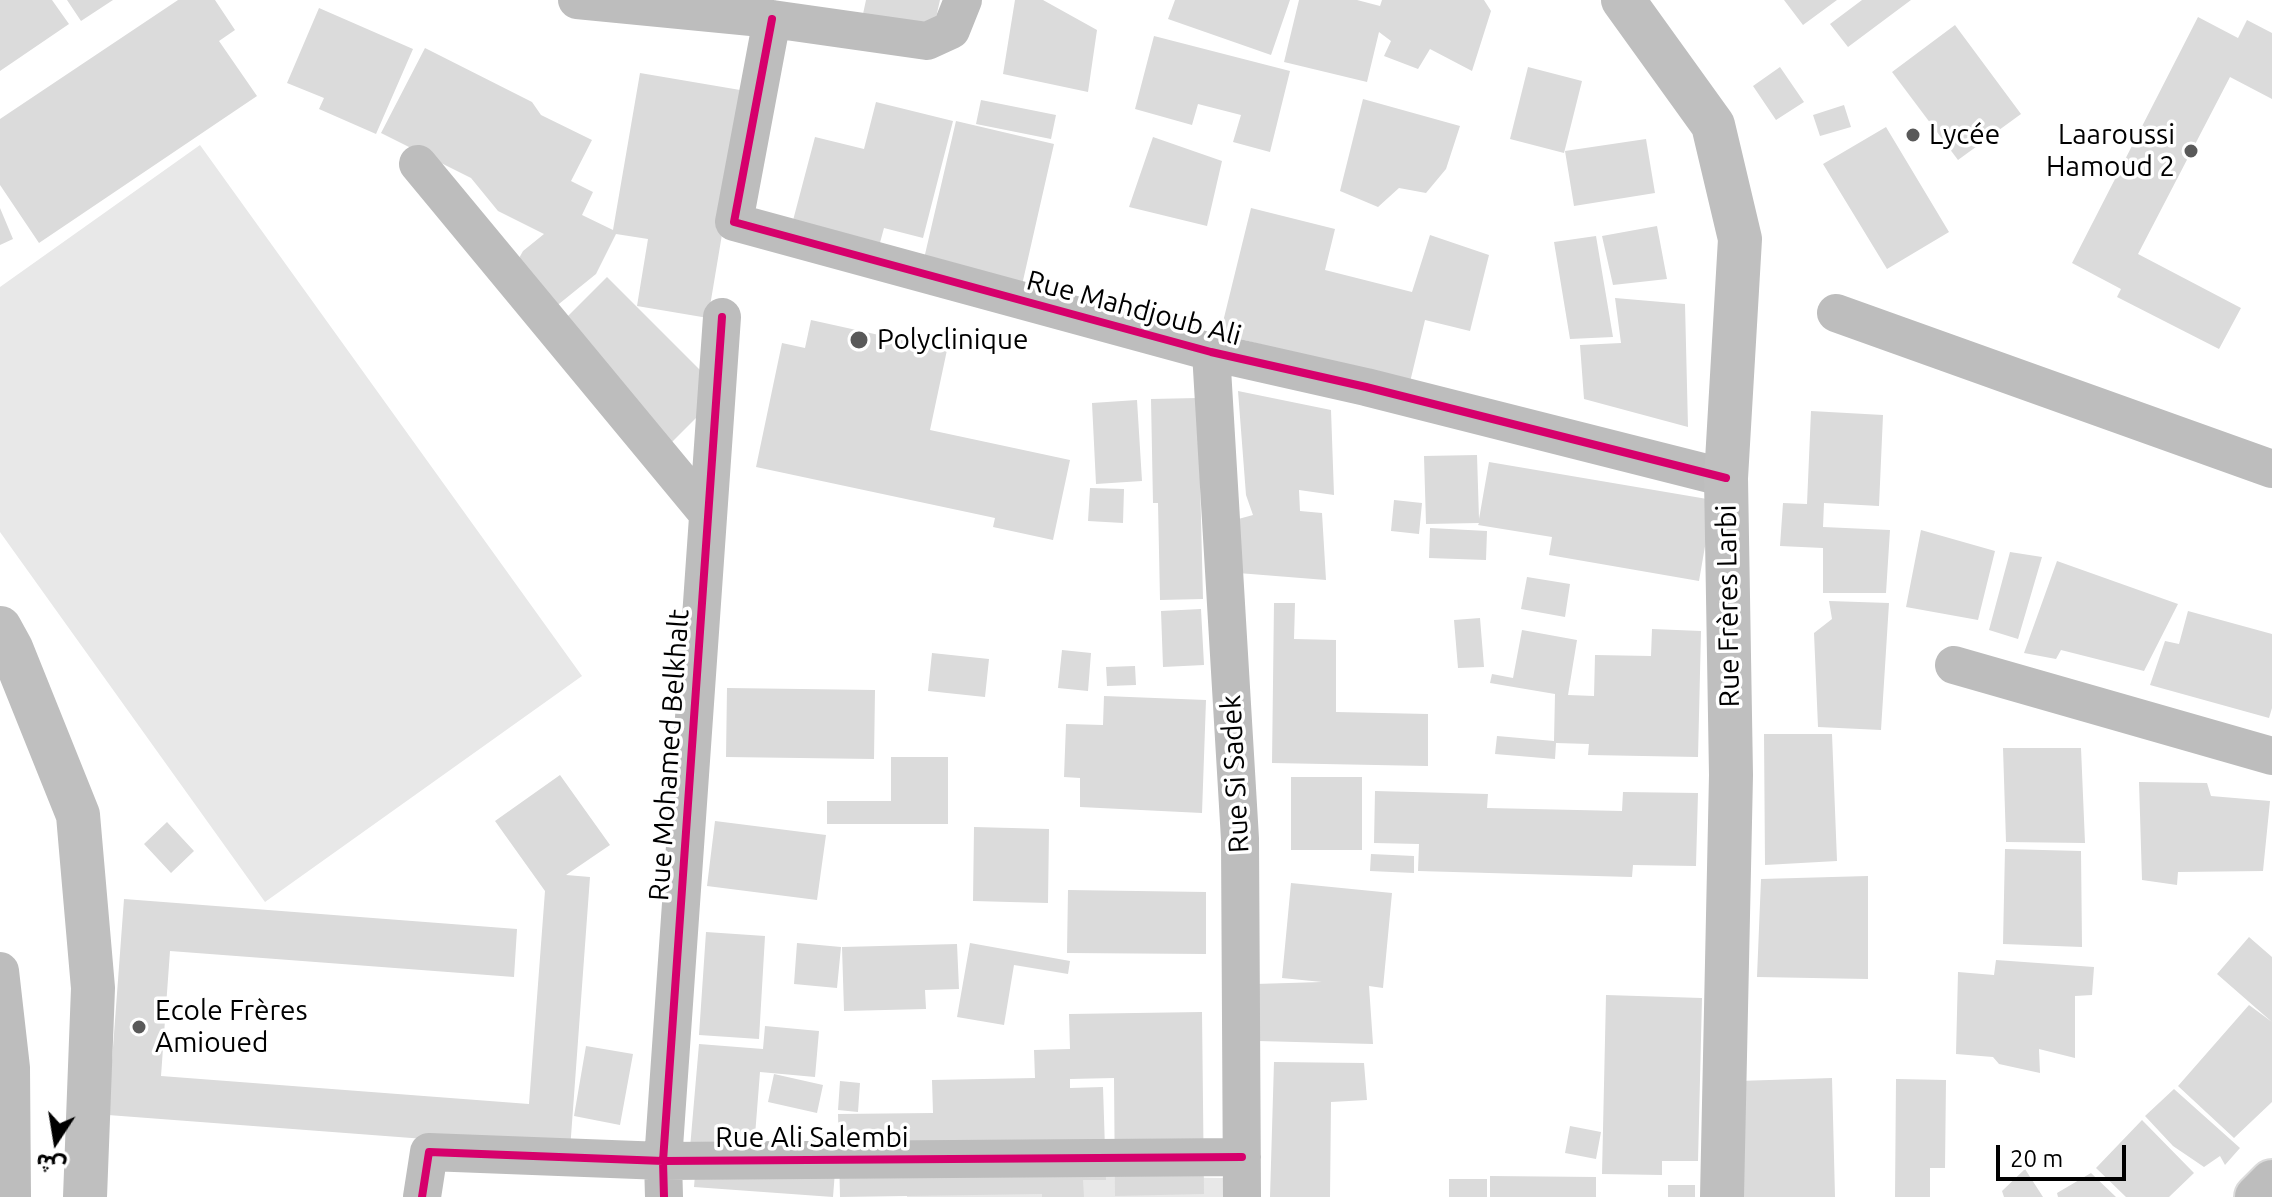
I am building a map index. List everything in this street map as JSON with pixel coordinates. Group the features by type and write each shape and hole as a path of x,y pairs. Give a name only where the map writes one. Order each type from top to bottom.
{"main road":[{"name":"Rue Frères Larbi","path":"1623,0 1713,125 1740,239 1726,478 1731,775 1722,1197"},
{"path":"0,628 11,648 78,815 93,988 85,1197"},
{"path":"2257,1197 2272,1182"}],"street":[{"path":"577,0 772,19 927,41 951,30 963,0"},
{"name":"Rue Mahdjoub Ali","path":"772,19 734,222 1211,352 1366,387 1726,478"},
{"path":"418,164 708,514"},
{"path":"1836,313 2272,469"},
{"name":"Rue Mohamed Belkhalt","path":"663,1179 722,317"},
{"name":"Rue Si Sadek","path":"1211,352 1240,839 1242,1197"},
{"path":"1954,665 2272,756"},
{"path":"0,971 11,1068 12,1197"},
{"name":"Rue Ali Salembi","path":"422,1197 429,1152 663,1179 1242,1157"}],"shaded area":[{"path":"200,145 582,676 265,902 0,532 0,287"},
{"path":"906,1174 1226,1178 1226,1197 907,1197"}],"building":[{"path":"0,0 52,0 69,24 0,71"},
{"path":"67,0 113,0 81,21"},
{"path":"178,0 215,0 235,30 219,41 257,96 39,243 0,185 0,119"},
{"path":"866,0 940,0 930,44 860,28"},
{"path":"1015,0 1043,0 1097,30 1088,92 1003,74"},
{"path":"1175,0 1290,0 1271,55 1168,19"},
{"path":"1299,0 1357,0 1380,6 1382,0 1484,0 1491,11 1472,71 1430,49 1418,69 1384,56 1391,41 1379,32 1367,82 1284,62"},
{"path":"1784,0 1837,0 1803,25"},
{"path":"1862,0 1911,0 1848,47 1830,24"},
{"path":"319,8 413,49 376,134 319,109 324,98 287,83"},
{"path":"2198,17 2238,38 2247,20 2272,33 2272,99 2230,77 2138,254 2241,308 2219,349 2117,297 2121,289 2072,263"},
{"path":"1955,25 2021,114 1958,160 1892,72"},
{"path":"1154,36 1290,71 1270,152 1233,142 1241,115 1198,104 1192,125 1135,109"},
{"path":"425,48 532,102 541,115 592,140 571,181 593,192 582,215 613,230 640,73 746,91 708,318 637,306 648,239 616,234 596,274 549,312 513,269 523,251 544,234 498,211 471,178 381,133"},
{"path":"1528,67 1582,81 1564,153 1510,139"},
{"path":"1780,67 1804,102 1776,120 1753,86"},
{"path":"1363,99 1460,126 1446,169 1426,193 1399,188 1378,207 1340,191"},
{"path":"981,100 1056,115 1051,139 976,124"},
{"path":"876,102 953,121 923,238 884,228 878,250 791,228 815,137 864,149"},
{"path":"1844,105 1851,127 1820,136 1813,115"},
{"path":"956,121 1054,144 1022,285 923,263"},
{"path":"1886,127 1949,232 1887,269 1823,164"},
{"path":"1153,137 1222,161 1207,226 1129,207"},
{"path":"1646,139 1655,193 1574,206 1565,151"},
{"path":"0,208 13,239 0,245"},
{"path":"1251,208 1335,229 1325,270 1412,292 1430,235 1489,255 1470,331 1425,320 1410,382 1220,334"},
{"path":"1657,226 1667,279 1613,285 1602,236"},
{"path":"1596,236 1613,337 1570,339 1554,242"},
{"path":"607,277 722,392 659,455 552,332"},
{"path":"1615,298 1685,304 1688,427 1584,399 1580,345 1621,343"},
{"path":"811,320 947,350 930,430 1070,460 1053,540 993,527 995,518 756,467 782,343 805,348"},
{"path":"1238,391 1331,410 1334,495 1299,490 1300,511 1322,513 1326,580 1238,573 1231,521 1253,515 1246,495"},
{"path":"1198,398 1203,599 1160,600 1158,503 1153,503 1151,399"},
{"path":"1137,400 1142,481 1096,484 1092,403"},
{"path":"1811,411 1883,415 1879,506 1824,503 1823,527 1890,530 1886,593 1823,593 1823,548 1780,546 1783,503 1807,504"},
{"path":"1477,455 1479,519 1489,462 1713,500 1699,581 1549,555 1552,537 1479,523 1426,524 1424,456"},
{"path":"1090,488 1124,489 1123,523 1088,521"},
{"path":"1394,500 1422,503 1419,534 1391,531"},
{"path":"1430,528 1487,531 1486,560 1429,558"},
{"path":"1921,530 1995,551 1978,620 1906,607"},
{"path":"2010,552 2042,557 2018,639 1989,630"},
{"path":"2057,561 2178,604 2144,671 2061,650 2056,659 2024,653"},
{"path":"1527,577 1570,584 1565,617 1521,609"},
{"path":"1829,601 1889,603 1881,730 1818,727 1814,633 1832,619"},
{"path":"1274,603 1295,603 1294,639 1336,640 1336,712 1428,714 1428,766 1272,763"},
{"path":"1201,609 1204,665 1163,667 1161,611"},
{"path":"2188,611 2272,634 2272,708 2269,718 2150,685 2165,641 2179,644"},
{"path":"1480,618 1484,667 1458,668 1454,620"},
{"path":"1652,629 1701,631 1698,757 1588,755 1589,744 1556,743 1555,759 1495,754 1497,736 1554,741 1555,694 1490,683 1492,674 1513,678 1522,630 1577,640 1568,695 1594,696 1595,655 1651,656"},
{"path":"1062,650 1091,653 1088,691 1058,688"},
{"path":"932,653 989,659 985,697 928,691"},
{"path":"1135,666 1136,685 1107,686 1106,667"},
{"path":"727,688 875,690 874,759 726,757"},
{"path":"1104,696 1206,700 1202,813 1080,807 1080,778 1064,777 1066,724 1103,725"},
{"path":"1764,734 1832,734 1837,861 1765,865"},
{"path":"2003,748 2081,748 2085,843 2006,842"},
{"path":"891,757 948,757 948,824 827,824 827,801 891,801"},
{"name":"Ecole Frères Amioued","path":"560,775 610,845 566,875 590,877 570,1150 108,1115 124,899 517,929 514,977 170,951 161,1076 529,1104 545,891 495,821"},
{"path":"1291,777 1362,777 1362,850 1291,850"},
{"path":"2139,782 2207,783 2211,796 2270,801 2263,871 2178,872 2177,885 2142,880"},
{"path":"1375,791 1488,794 1487,808 1622,811 1623,792 1698,793 1696,866 1633,865 1632,877 1418,871 1419,844 1374,843"},
{"path":"715,821 826,835 817,900 707,886"},
{"path":"167,822 194,851 171,873 144,844"},
{"path":"974,827 1049,829 1048,903 973,901"},
{"path":"2005,849 2081,851 2082,947 2003,944"},
{"path":"1371,854 1414,856 1414,873 1370,871"},
{"path":"1868,876 1868,979 1757,977 1761,879"},
{"path":"1291,883 1392,893 1383,988 1369,986 1373,1044 1258,1041 1255,984 1322,982 1282,978"},
{"path":"1068,890 1206,892 1206,954 1067,953"},
{"path":"706,932 765,936 759,1039 699,1035"},
{"path":"2249,937 2272,957 2272,1022 2217,974"},
{"path":"797,943 841,947 837,988 794,984"},
{"path":"970,943 1070,961 1068,974 1014,965 1004,1025 957,1017"},
{"path":"957,944 959,989 925,990 926,1009 844,1011 842,947"},
{"path":"1996,960 2094,967 2092,995 2075,996 2075,1058 2039,1049 2040,1073 1999,1064 1993,1057 1956,1054 1958,972 1994,975"},
{"path":"1606,995 1702,998 1698,1161 1662,1161 1662,1175 1602,1174"},
{"path":"2249,1005 2272,1022 2272,1102 2234,1138 2178,1086"},
{"path":"1202,1012 1204,1194 1115,1196 1114,1078 1070,1079 1070,1088 1103,1087 1106,1180 1083,1180 1084,1197 1042,1197 1042,1194 840,1197 838,1114 933,1113 932,1080 1035,1078 1034,1050 1070,1049 1069,1014"},
{"path":"765,1026 819,1031 815,1077 760,1072 753,1161 766,1162 767,1141 812,1144 813,1130 838,1133 833,1197 694,1187 697,1149 690,1148 699,1044 763,1049"},
{"path":"586,1046 633,1054 620,1125 574,1116"},
{"path":"1274,1062 1364,1063 1367,1100 1331,1102 1330,1197 1270,1197"},
{"path":"774,1074 823,1085 817,1113 768,1102"},
{"path":"1832,1078 1835,1197 1740,1197 1738,1081"},
{"path":"1896,1079 1946,1080 1945,1168 1930,1168 1930,1197 1895,1197"},
{"path":"840,1081 860,1083 858,1112 838,1110"},
{"path":"2174,1089 2240,1148 2225,1165 2220,1156 2204,1167 2173,1146 2145,1116"},
{"path":"2142,1120 2194,1173 2169,1197 2126,1197 2096,1168"},
{"path":"1570,1126 1601,1132 1596,1159 1565,1153"},
{"path":"2025,1169 2043,1197 2004,1197 2002,1191"},
{"path":"2091,1173 2116,1197 2058,1197 2057,1193"},
{"path":"1490,1176 1596,1177 1596,1197 1490,1197"},
{"path":"1449,1179 1487,1179 1487,1197 1449,1197"},
{"path":"1668,1185 1695,1185 1695,1197 1668,1197"}],"cycle path":[{"path":"772,19 734,222 1211,352 1366,387 1726,478"},
{"path":"664,1197 663,1161 722,317"},
{"path":"422,1197 429,1152 663,1161 1242,1157"}],"place":[{"name":"Lycée","path":"1913,135"},
{"name":"Laaroussi Hamoud 2","path":"2191,151"},
{"name":"Polyclinique","path":"859,340"},
{"name":"Ecole Frères Amioued","path":"139,1027"}]}
